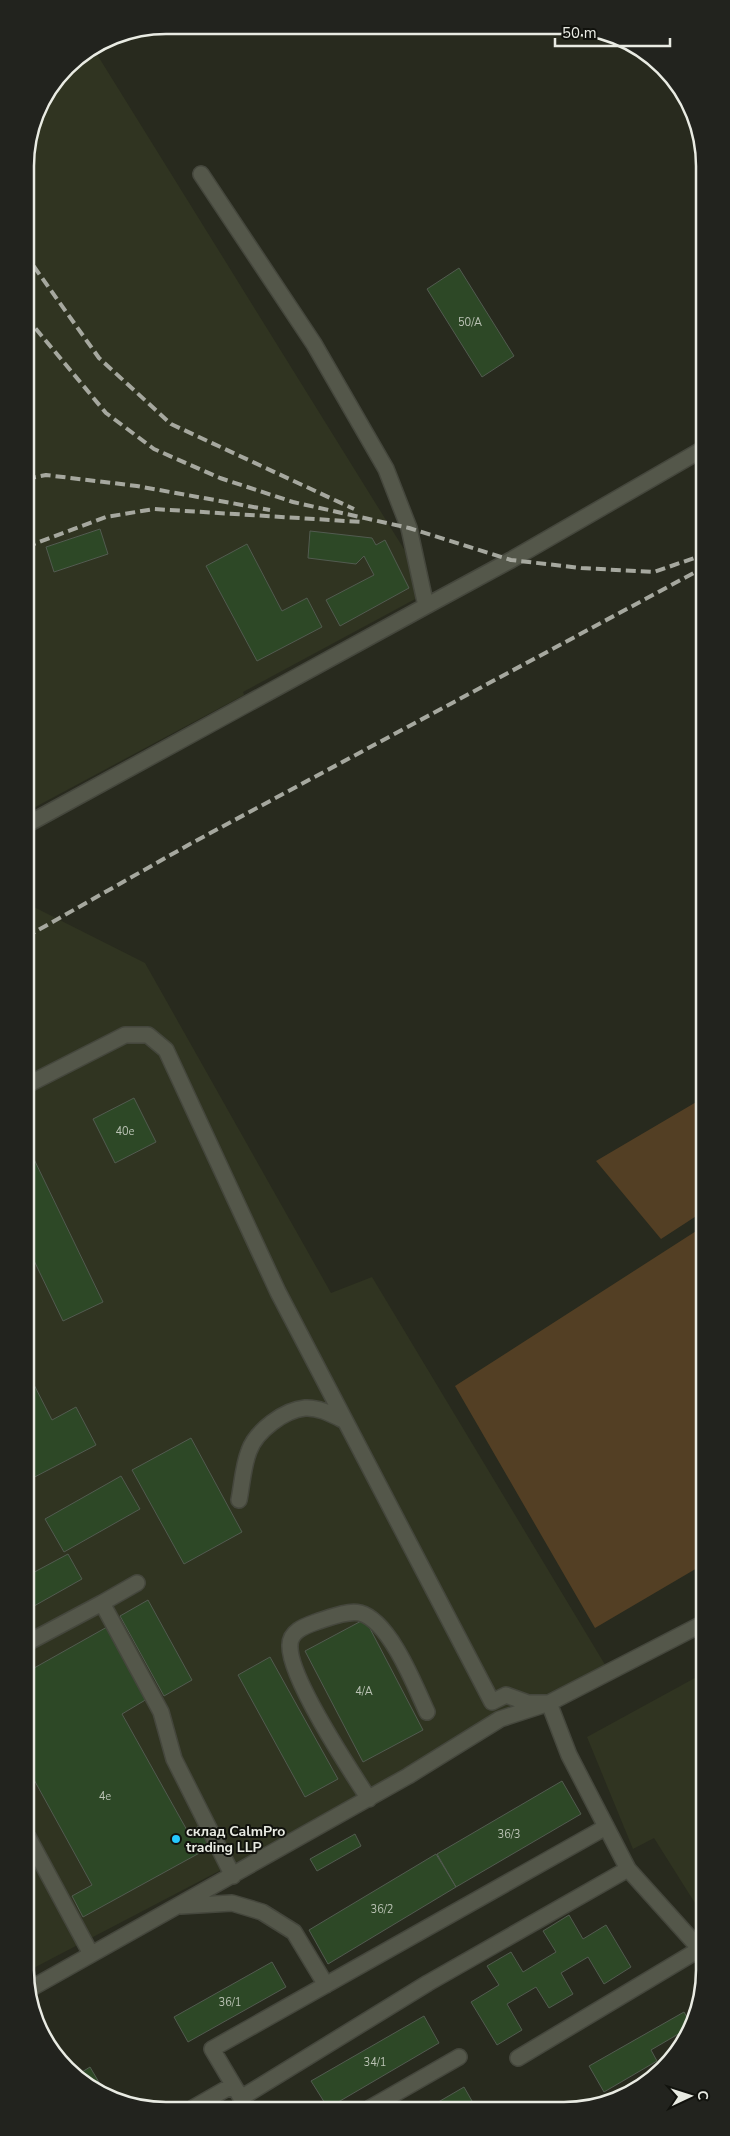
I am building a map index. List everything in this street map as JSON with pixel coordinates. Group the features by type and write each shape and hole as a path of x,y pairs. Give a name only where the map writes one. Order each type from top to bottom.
{"lane":[{"path":"201,174 314,344 386,469 409,528 426,606"},
{"path":"34,820 511,560 696,453"},
{"path":"34,1081 125,1035 148,1035 160,1043 166,1050 278,1292 500,1719"},
{"path":"239,1500 249,1450 267,1426 287,1412 305,1408 322,1411 345,1421"},
{"path":"34,1640 137,1583"},
{"path":"102,1603 160,1712 174,1759 233,1876"},
{"path":"369,1799 305,1691 290,1656 290,1642 295,1632 345,1613 361,1613 377,1624 404,1660 427,1712"},
{"path":"35,1986 369,1799 500,1719 549,1703 696,1627"},
{"path":"492,1702 506,1695 528,1703 549,1703"},
{"path":"549,1703 569,1755 628,1869 696,1946"},
{"path":"240,2097 212,2049 606,1828"},
{"path":"34,1848 91,1954"},
{"path":"219,2102 240,2097 428,1983 628,1869"},
{"path":"178,1906 232,1903 262,1912 294,1932 326,1985"},
{"path":"518,2058 696,1956"},
{"path":"380,2102 459,2057"}],"shaded area":[{"path":"97,54 430,591 243,692 244,695 34,808 34,158 36,140 41,124 56,93 79,67"},
{"path":"34,907 145,963 331,1293 372,1277 607,1668 34,1968"},
{"path":"696,1102 696,1216 661,1239 596,1161"},
{"path":"696,1231 696,1569 595,1628 455,1386"},
{"path":"696,1677 696,1905 654,1838 633,1849 587,1737"}],"building":[{"path":"459,268 514,356 482,377 427,289"},
{"path":"100,529 108,554 54,572 46,547"},
{"path":"310,531 372,538 376,545 385,540 409,588 340,626 326,600 374,575 364,556 356,564 308,558"},
{"path":"247,544 282,611 307,598 322,627 257,661 206,566"},
{"path":"134,1098 156,1142 115,1163 93,1119"},
{"path":"34,1159 103,1302 63,1321 34,1261"},
{"path":"34,1385 52,1420 76,1407 96,1445 34,1477"},
{"path":"191,1438 242,1532 184,1564 132,1470"},
{"path":"121,1476 140,1509 64,1552 45,1519"},
{"path":"68,1554 82,1579 34,1606 34,1572"},
{"path":"148,1600 192,1680 164,1696 120,1616"},
{"path":"365,1619 423,1730 363,1762 305,1651"},
{"path":"107,1627 147,1699 122,1714 188,1832 203,1824 214,1845 83,1917 72,1896 92,1885 34,1780 34,1668"},
{"path":"270,1657 338,1779 305,1797 238,1675"},
{"path":"562,1781 581,1814 456,1887 437,1854"},
{"path":"355,1834 361,1846 317,1871 310,1859"},
{"path":"436,1854 456,1887 328,1964 309,1930"},
{"path":"569,1915 583,1939 606,1925 631,1967 604,1984 588,1957 561,1973 573,1994 549,2008 536,1987 507,2004 522,2030 497,2045 471,2002 499,1985 487,1966 511,1952 523,1972 556,1952 543,1931"},
{"path":"272,1962 286,1987 188,2042 174,2017"},
{"path":"684,2012 687,2017 679,2033 651,2050 657,2061 604,2092 589,2066"},
{"path":"424,2016 439,2043 338,2102 324,2102 311,2081"},
{"path":"90,2067 100,2084 93,2080 82,2072"},
{"path":"464,2087 473,2102 438,2102"}],"railway":[{"path":"34,267 99,358 171,424 354,509"},
{"path":"34,327 106,413 154,449 220,478 293,502 409,528 511,560 581,568 654,572 696,557"},
{"path":"34,477 46,475 137,486 270,510"},
{"path":"34,544 106,517 154,509 362,522"},
{"path":"34,932 190,844 696,572"}],"place":[{"name":"склад CalmPro trading LLP","path":"176,1839"}]}
